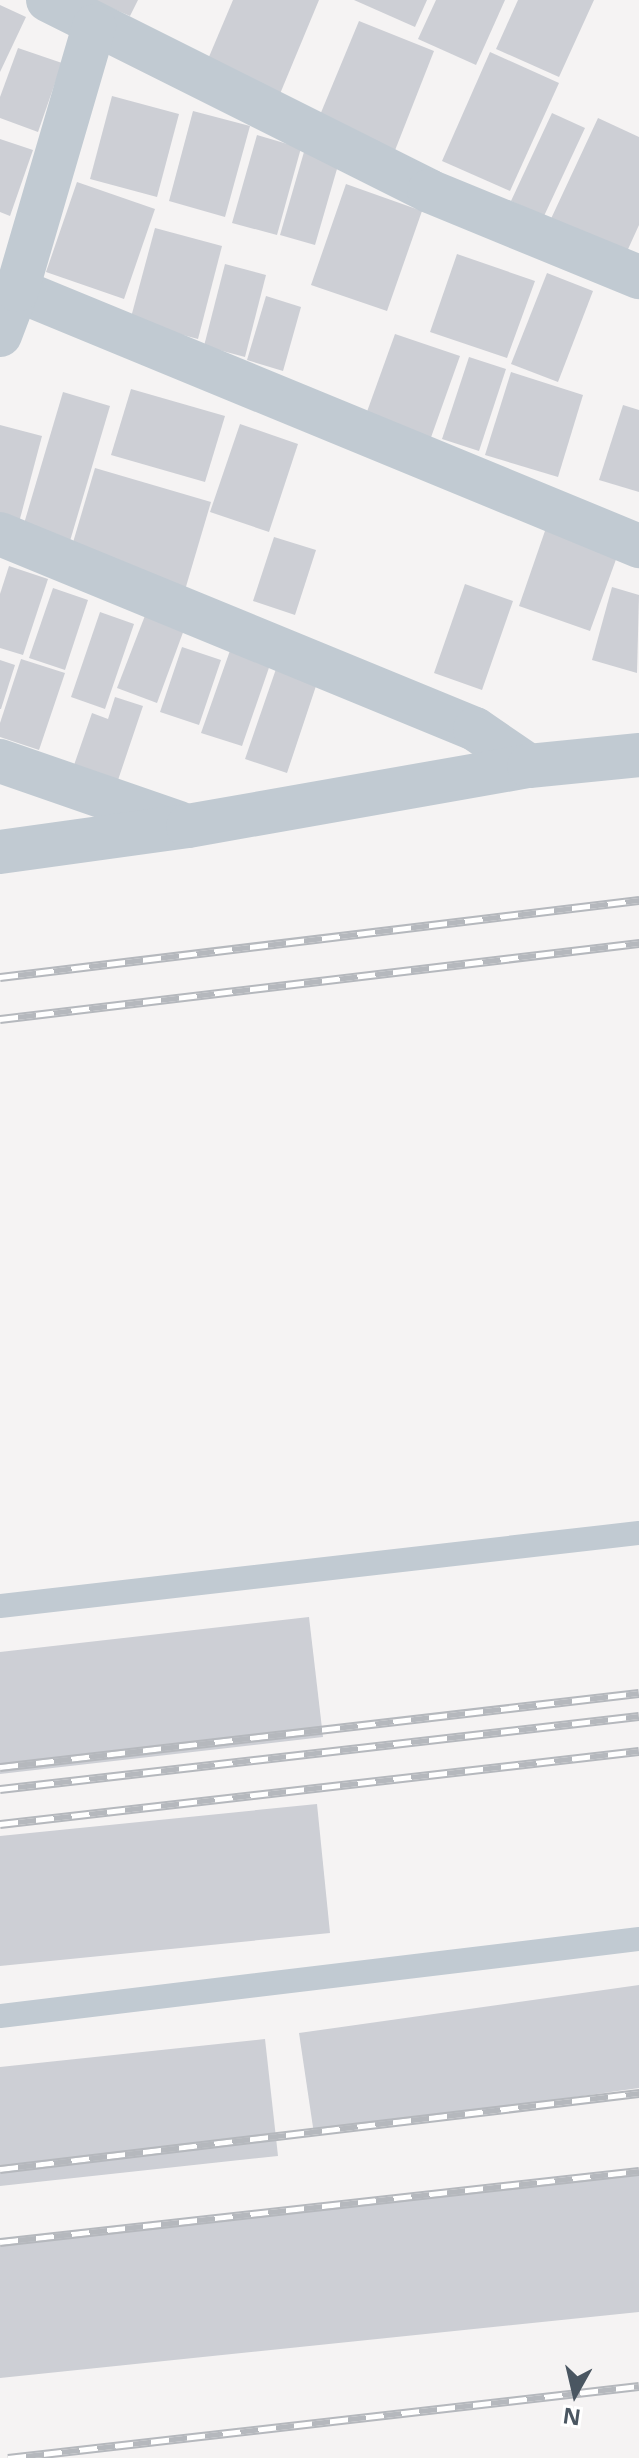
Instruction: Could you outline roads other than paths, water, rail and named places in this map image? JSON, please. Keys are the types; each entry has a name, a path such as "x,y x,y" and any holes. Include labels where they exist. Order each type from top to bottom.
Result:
{"street":[{"path":"48,0 94,26 429,191 639,277"},
{"path":"0,335 15,259 94,26"},
{"path":"15,259 639,546"},
{"path":"0,534 475,729 529,766"},
{"path":"0,852 188,826 529,766 639,755"},
{"path":"0,761 188,826"}],"lane":[{"path":"0,1606 639,1533"},
{"path":"0,2016 639,1939"}],"railway":[{"path":"0,977 639,900"},
{"path":"0,1019 639,943"},
{"path":"0,1767 639,1693"},
{"path":"0,1789 639,1716"},
{"path":"0,1824 639,1751"},
{"path":"0,2169 639,2093"},
{"path":"0,2242 639,2171"},
{"path":"8,2458 639,2386"}]}
